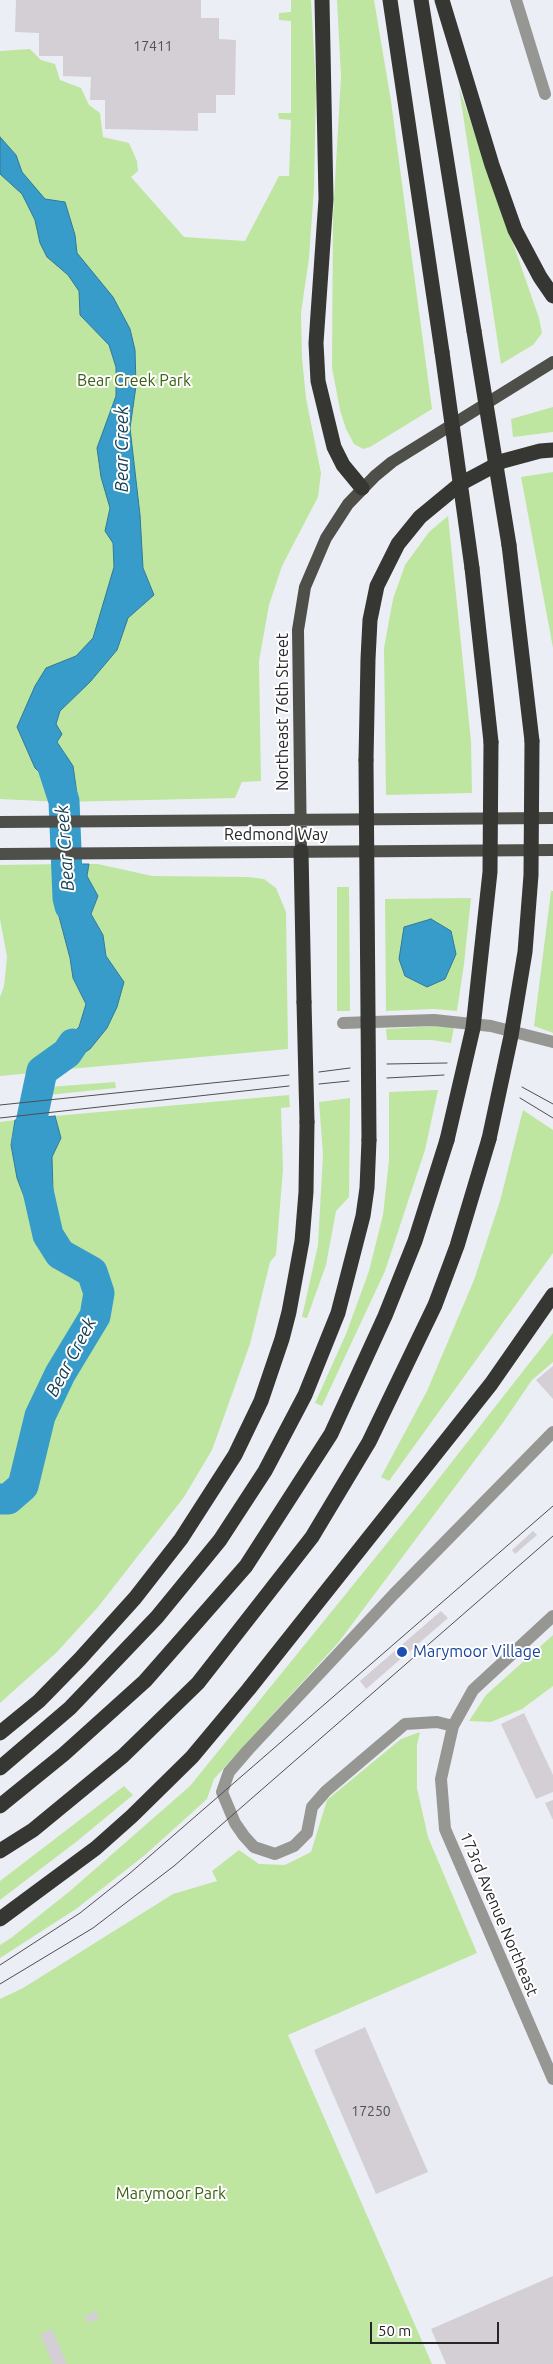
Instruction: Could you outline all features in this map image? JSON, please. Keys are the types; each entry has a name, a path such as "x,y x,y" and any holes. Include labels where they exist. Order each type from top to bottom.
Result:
{"highway":[{"path":"322,0 326,199 316,343 318,380 334,447 342,465 362,488"},
{"path":"0,1806 64,1754 145,1680 246,1566 331,1434 385,1316 415,1241 447,1140 474,1018 490,872 492,742 472,568 390,0"},
{"path":"0,1851 33,1830 123,1756 198,1683 312,1537 369,1442 435,1304 457,1246 489,1139 511,1036 525,952 531,875 532,741 509,545 421,0"},
{"path":"442,0 492,165 515,230 540,277 553,296"},
{"path":"0,1768 70,1708 157,1617 220,1540 265,1471 305,1395 338,1312 363,1216 367,1188 369,1140 366,760 370,620 377,586 398,544 420,517 460,484 503,461 540,451 553,450"},
{"path":"0,1733 39,1701 135,1598 181,1539 235,1455 261,1401 289,1312 302,1240 306,1192 307,1122 301,852"},
{"path":"0,1918 96,1848 145,1804 192,1757 248,1690 490,1384 553,1295"}],"main road":[{"name":"Northeast 76th Street","path":"301,852 297,644 302,602 311,571 326,538 348,504 362,488 408,450 553,362"},
{"name":"Redmond Way","path":"0,822 553,818"},
{"name":"Redmond Way","path":"0,854 553,850"}],"street":[{"path":"516,0 545,94"},
{"path":"344,1023 434,1020 491,1026 553,1042"},
{"path":"453,1726 437,1722 405,1724 326,1791 312,1807 307,1834 294,1846 275,1854 254,1847 244,1836 222,1792 229,1772 248,1750 394,1594 553,1432"},
{"name":"173rd Avenue Northeast","path":"553,1616 474,1690 453,1726 441,1779 445,1829 553,2079"}],"green space":[{"name":"Bear Creek Park","path":"291,0 311,0 316,88 314,188 309,258 301,313 302,358 306,398 321,473 318,497 282,566 269,605 259,661 261,781 242,782 235,798 61,802 0,799 0,51 30,49 41,60 55,64 60,80 81,88 89,105 100,113 103,137 129,143 137,161 138,171 131,177 184,237 245,241 279,176 289,176 291,120 279,119 278,113 291,113 291,21 279,20 279,13 291,12"},
{"path":"337,0 374,0 391,101 432,409 370,447 363,449 354,444 346,429 340,410 332,368 333,217 341,76"},
{"path":"459,88 539,318 542,333 533,345 501,364"},
{"path":"553,407 553,432 513,437 511,419"},
{"path":"553,472 553,648 521,477"},
{"path":"448,516 471,741 472,793 386,795 384,648 393,599 405,565 429,532"},
{"path":"64,864 57,909 70,958 73,978 87,1004 78,1028 31,1073 0,1076 0,997 4,986 7,957 0,919 0,865"},
{"path":"89,864 98,864 152,876 248,877 264,879 276,888 286,912 288,1049 59,1070 70,1062 124,982 106,956 103,935 91,914 98,896 87,876"},
{"path":"337,887 349,887 350,1011 337,1011"},
{"path":"551,891 553,891 553,1033 534,1026"},
{"path":"471,898 457,1011 434,1009 386,1011 385,899"},
{"path":"435,1026 454,1027 451,1043 432,1040 387,1040 386,1029"},
{"path":"115,1082 116,1088 48,1095 49,1087"},
{"path":"438,1090 425,1150 385,1271 322,1406 315,1403 346,1334 369,1271 383,1215 389,1160 389,1092"},
{"path":"289,1095 290,1107 281,1108 283,1169 276,1255 270,1262 250,1344 212,1450 184,1497 98,1607 56,1653 0,1703 0,1122 15,1120 11,1145 17,1178 39,1238 54,1226 52,1157 61,1138 55,1116"},
{"path":"350,1098 349,1197 336,1211 326,1265 307,1318 302,1317 318,1245 323,1154 319,1102"},
{"path":"523,1110 553,1130 553,1253 389,1481 381,1477 427,1391 474,1280 500,1201"},
{"path":"553,1333 553,1362 532,1380 502,1424 338,1643 214,1779 207,1799 145,1855 76,1909 0,1958 0,1945 70,1891 190,1786 418,1505"},
{"path":"553,1635 553,1686 522,1709 491,1722 469,1721 486,1695"},
{"name":"Marymoor Park","path":"420,1732 417,1745 417,1788 428,1837 477,1953 288,2035 432,2364 0,2364 0,1999 23,1988 173,1894 217,1881 212,1871 239,1850 259,1864 285,1865 311,1852 327,1800 401,1739"},
{"path":"124,1786 133,1795 76,1842 0,1900 0,1881"}],"water":[{"path":"0,137 16,155 22,172 45,199 65,202 75,235 77,253 113,297 130,329 135,350 136,386 130,428 140,515 143,568 154,595 128,618 117,650 90,682 60,711 56,724 62,734 57,742 73,766 78,801 61,802 51,783 35,768 17,727 35,686 46,668 76,656 93,638 114,567 113,543 105,531 110,508 101,477 97,448 116,396 116,367 109,345 80,315 79,291 68,275 47,257 40,243 35,220 22,194 0,174"},
{"path":"64,864 89,864 87,876 98,896 91,914 103,935 106,956 124,982 117,1007 107,1028 90,1049 59,1070 31,1073 79,1027 86,1004 73,978 70,958 57,909"},
{"path":"431,919 451,931 456,954 445,979 427,987 405,976 399,959 404,927"},
{"path":"55,1116 61,1138 52,1157 54,1226 40,1238 17,1178 11,1145 15,1120"}],"building":[{"path":"16,0 201,0 201,18 219,18 219,39 236,40 235,95 216,95 216,113 198,113 198,131 105,129 105,100 90,100 91,77 63,76 63,56 39,56 39,33 15,32"},
{"path":"553,1366 553,1399 536,1380"},
{"path":"533,1531 537,1535 515,1554 512,1550"},
{"path":"441,1611 448,1618 366,1689 360,1681"},
{"path":"524,1713 553,1775 553,1792 536,1799 501,1724"},
{"path":"553,1800 553,1820 545,1803"},
{"path":"365,2027 428,2172 376,2194 314,2050"},
{"path":"553,2276 553,2364 446,2364 431,2329"},
{"path":"96,2311 99,2318 88,2323 85,2316"},
{"path":"52,2329 67,2364 53,2364 40,2334"}],"waterway":[{"name":"Bear Creek","path":"51,761 64,801 68,898 70,906"},
{"name":"Bear Creek","path":"0,1499 8,1499 23,1486 40,1416 60,1374 95,1316 99,1293 92,1272 60,1254 48,1235 27,1142 42,1071 67,1053 73,1044"}],"tram line":[{"path":"387,1064 447,1063"},
{"path":"319,1072 350,1068"},
{"path":"0,1105 289,1075"},
{"path":"387,1078 444,1075"},
{"path":"319,1084 349,1081"},
{"path":"0,1118 289,1086"},
{"path":"522,1087 553,1104"},
{"path":"520,1098 553,1118"},
{"path":"0,1965 80,1913 129,1874 553,1506"},
{"path":"0,1984 93,1928 174,1866 553,1536"}],"place":[{"name":"Marymoor Village","path":"402,1652"}]}
